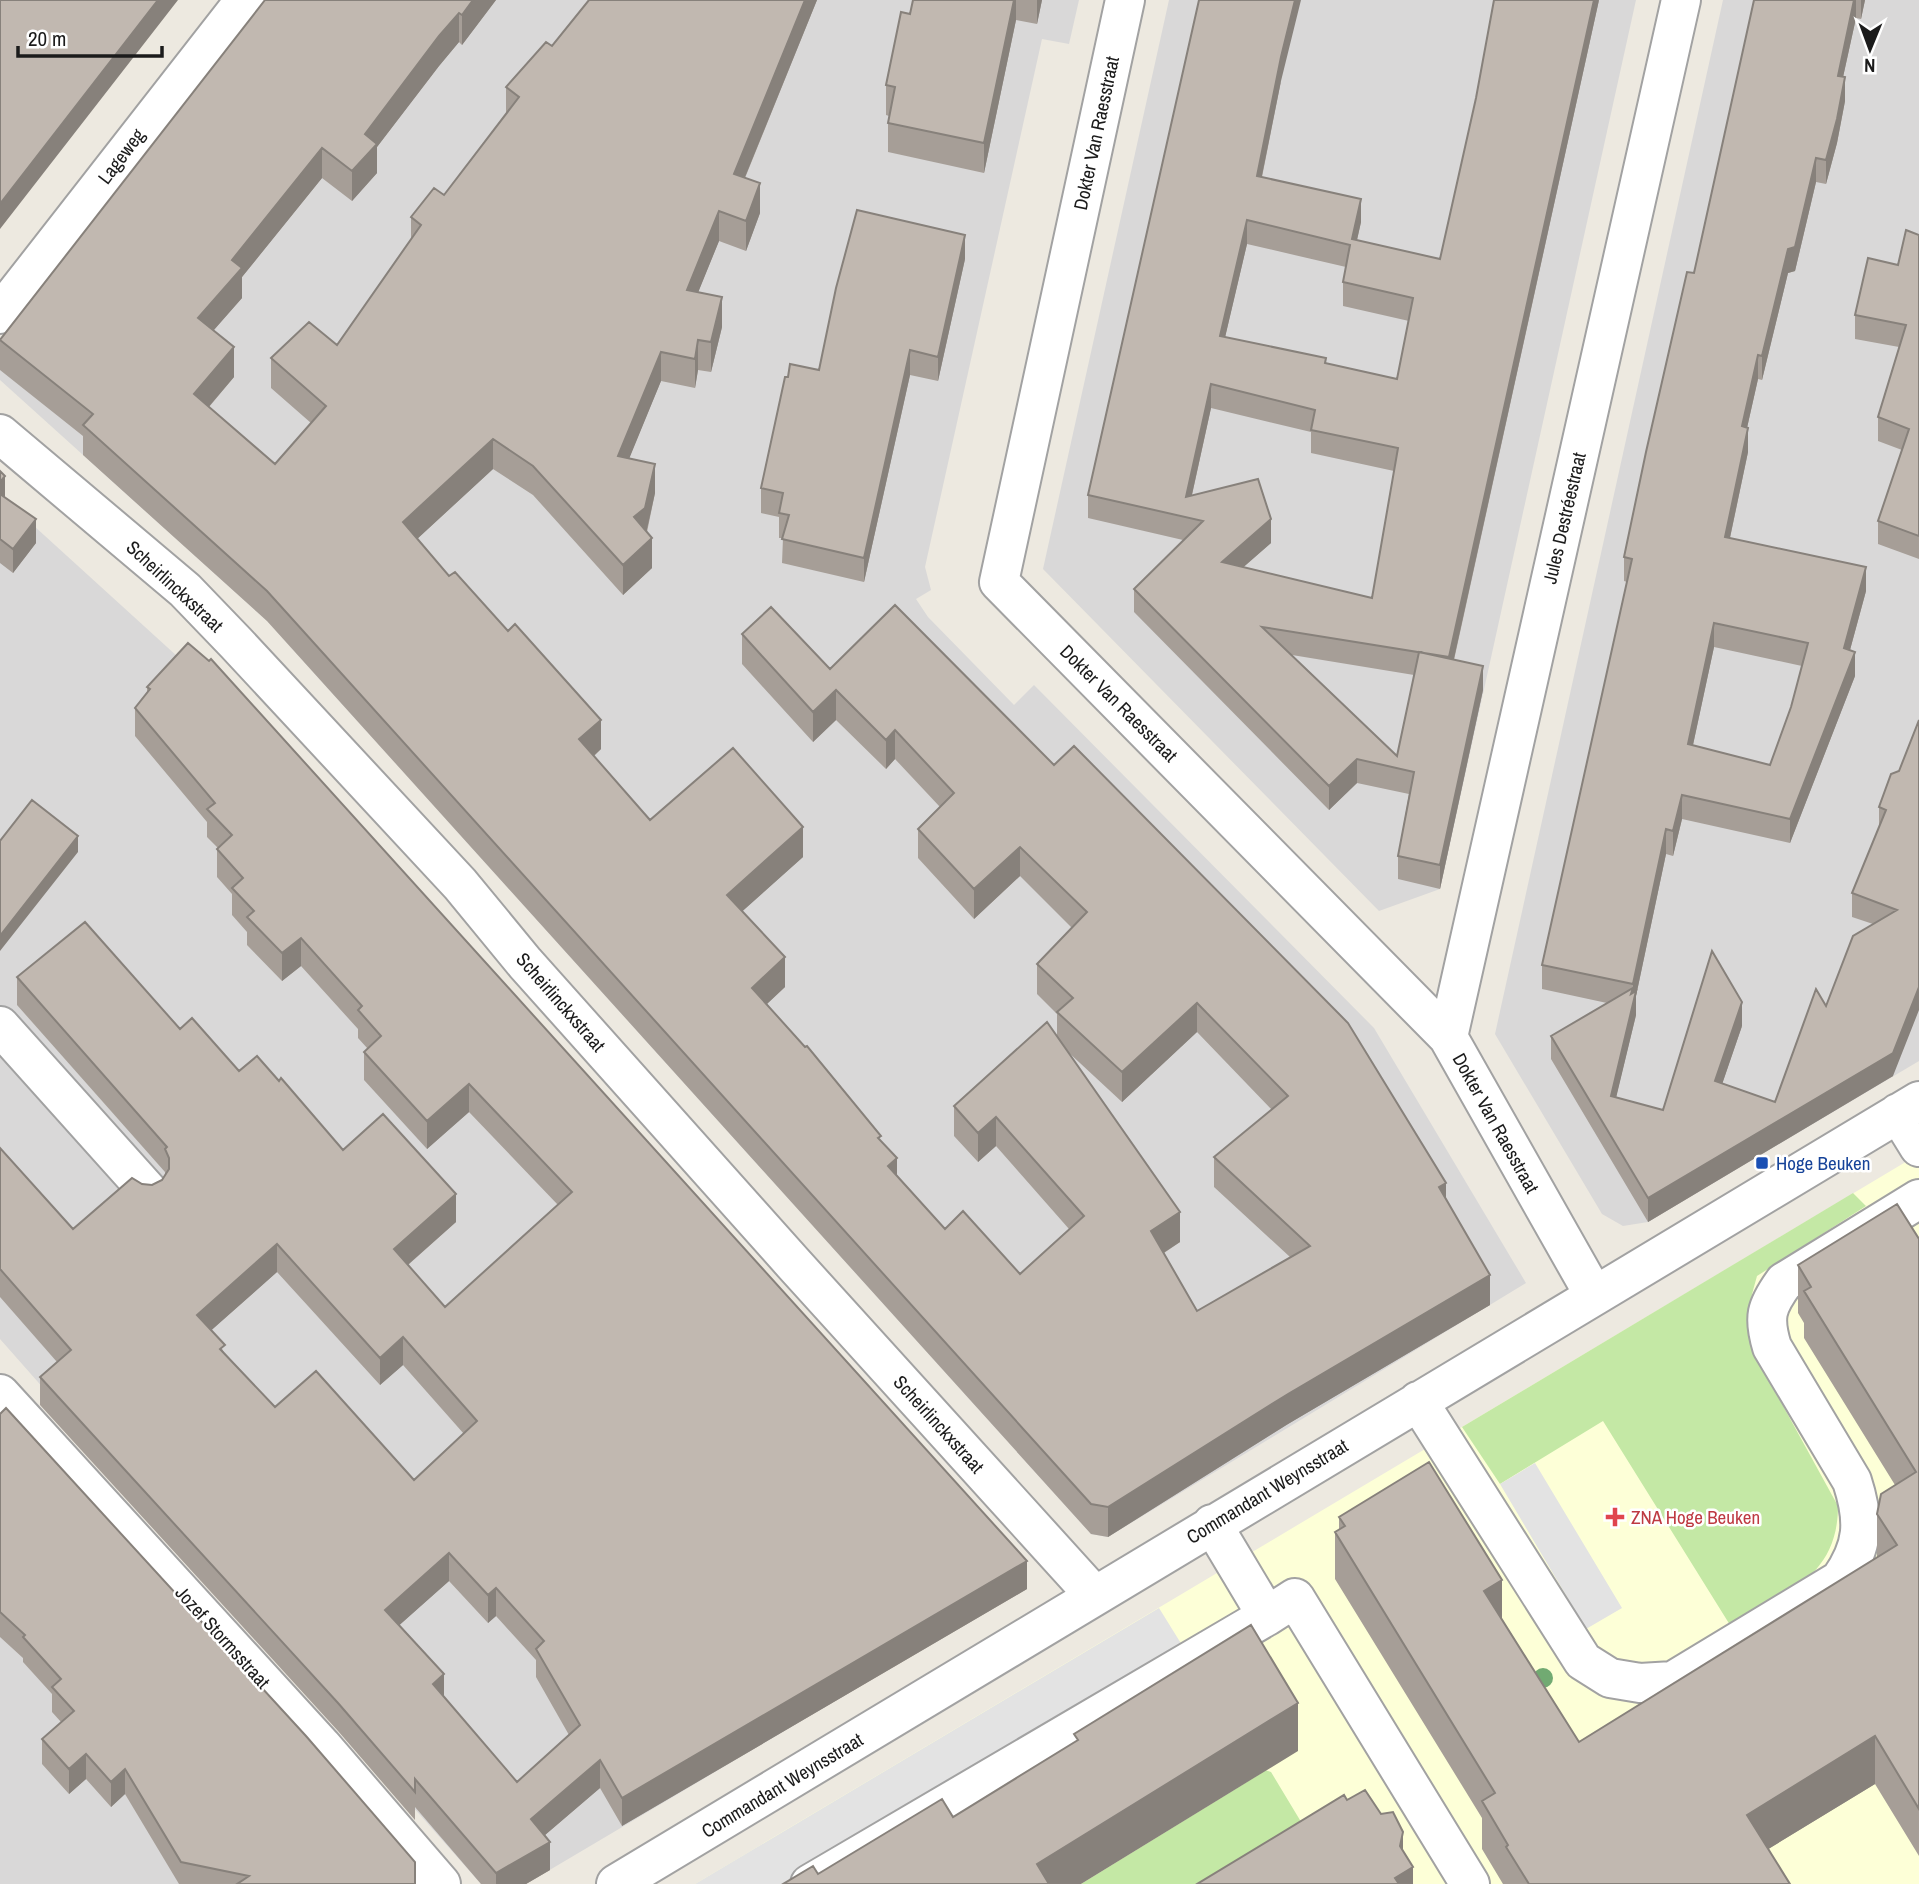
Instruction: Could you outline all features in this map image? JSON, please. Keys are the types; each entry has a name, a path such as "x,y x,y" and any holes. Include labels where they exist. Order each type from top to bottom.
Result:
{"street":[{"name":"Lageweg","path":"0,314 245,0"},
{"name":"Dokter Van Raesstraat","path":"1125,0 999,582 1448,1037 1594,1296"},
{"name":"Jules Destréestraat","path":"1448,1037 1681,0"},
{"name":"Scheirlinckxstraat","path":"0,434 185,590 236,643 460,884 774,1242 1095,1596"},
{"path":"0,1026 148,1191"},
{"name":"Commandant Weynsstraat","path":"616,1884 1908,1107"},
{"path":"1908,1107 1919,1147"},
{"path":"1418,1401 1583,1661 1610,1678 1640,1683 1673,1681 1840,1580 1856,1558 1860,1505 1852,1481 1772,1347 1765,1324 1771,1300 1784,1282 1919,1199"},
{"name":"Jozef Stormsstraat","path":"0,1394 312,1735 442,1884"},
{"path":"1212,1524 1267,1616"},
{"path":"810,1884 1295,1598 1471,1884"}],"shaded area":[{"path":"288,0 1079,0 1069,44 1042,39 925,567 931,590 916,599 928,617 1014,705 1034,685 1374,1028 1526,1283 1108,1537 1091,1534 267,621 0,380 0,369"},
{"path":"1169,0 1636,0 1440,889 1379,911 1043,569"},
{"path":"1723,0 1919,0 1919,1061 1648,1222 1623,1226 1602,1214 1495,1034"},
{"path":"0,495 211,687 308,794 857,1688 526,1884 481,1884 0,1339"},
{"name":"ZNA Hoge Beuken","path":"1919,1154 1919,1884 695,1884 1462,1427"},
{"path":"0,1422 405,1884 0,1884"},
{"path":"1535,1463 1622,1608 1586,1629 1500,1484"},
{"path":"1159,1608 1182,1645 786,1884 695,1884"}],"green space":[{"path":"1853,1193 1866,1206 1757,1276 1748,1314 1754,1353 1838,1506 1836,1531 1829,1551 1804,1581 1730,1625 1603,1421 1500,1484 1462,1427"},
{"path":"1262,1769 1271,1772 1315,1845 1275,1884 1081,1884 1260,1774"}],"building":[{"path":"0,0 158,0 0,204"},
{"path":"265,0 473,0 462,15 459,13 439,36 365,134 377,144 352,171 322,148 232,260 242,268 198,318 234,347 194,394 275,464 326,406 271,358 309,322 337,345 421,225 411,217 434,188 444,195 519,97 506,87 546,42 552,46 589,0 805,0 734,174 760,183 746,221 719,211 687,290 722,297 711,342 698,340 695,359 661,352 618,456 655,464 645,508 634,517 652,538 623,565 533,466 493,439 403,522 449,576 455,572 508,631 515,624 601,720 579,739 650,820 733,748 803,827 727,895 785,957 752,988 805,1047 807,1046 881,1136 878,1138 897,1158 888,1166 945,1229 963,1211 1020,1274 1084,1216 996,1117 978,1133 954,1106 1047,1022 1180,1212 1151,1231 1197,1311 1310,1246 1214,1157 1288,1096 1197,1003 1122,1072 1057,1012 1073,998 1037,964 1087,912 1020,847 974,889 918,829 954,793 895,730 886,740 836,690 813,712 742,634 771,607 830,669 895,605 1054,765 1074,746 1348,1023 1446,1183 1439,1187 1490,1275 1288,1394 1108,1507 1091,1504 267,591 83,425 93,414 0,340"},
{"path":"913,0 1014,0 984,143 888,123 895,87 886,85 901,12 910,14"},
{"path":"1199,0 1295,0 1257,176 1361,199 1352,239 1440,259 1476,98 1494,0 1594,0 1449,657 1422,653 1483,666 1440,865 1398,856 1414,772 1357,759 1329,786 1134,589 1203,521 1088,495","holes":["1247,220 1350,245 1343,282 1413,298 1397,379 1325,363 1326,358 1220,336","1211,384 1315,410 1311,430 1398,448 1372,598 1222,562 1271,519 1258,479 1186,497","1262,627 1419,652 1397,756"]},
{"path":"1754,0 1854,0 1838,76 1845,77 1837,119 1826,160 1816,158 1795,247 1788,249 1762,356 1758,355 1742,426 1748,428 1725,537 1866,567 1844,648 1855,652 1790,819 1682,795 1673,831 1666,829 1633,984 1542,965 1632,559 1624,557 1646,452 1687,272 1694,273","holes":["1714,623 1808,643 1791,707 1770,765 1688,744"]},
{"path":"857,210 965,235 938,357 910,350 864,558 782,539 789,515 779,513 783,493 761,488 790,364 819,370 836,288"},
{"path":"1906,230 1919,235 1919,536 1878,521 1909,429 1878,417 1906,325 1855,315 1868,258 1898,265"},
{"path":"0,494 36,519 13,549 0,539"},
{"path":"188,643 209,661 211,659 1027,1561 622,1798 600,1760 531,1819 550,1842 496,1873 415,1779 415,1792 338,1703 40,1377 71,1350 0,1269 0,1148 73,1229 132,1178 142,1184 152,1185 162,1180 169,1169 169,1158 165,1149 167,1147 17,977 85,922 180,1029 192,1018 239,1071 257,1056 279,1081 281,1078 343,1150 383,1114 456,1194 394,1249 445,1307 572,1192 469,1084 427,1121 364,1052 381,1036 358,1010 362,1006 301,938 282,953 247,917 254,911 232,888 243,878 217,849 232,835 207,809 215,803 135,708 150,689 147,687","holes":["277,1244 380,1358 403,1337 477,1421 414,1480 316,1371 275,1407 220,1349 225,1345 197,1315","449,1553 488,1595 496,1588 544,1641 536,1649 580,1725 517,1782 433,1684 444,1674 385,1610"]},
{"path":"1919,720 1919,987 1893,1053 1648,1198 1551,1036 1633,988 1631,994 1636,991 1611,1096 1663,1110 1712,951 1742,1002 1715,1081 1775,1102 1816,989 1826,1006 1853,936 1897,910 1852,893 1886,810 1879,807 1891,774 1899,771"},
{"path":"32,800 78,836 0,936 0,841"},
{"path":"1897,1204 1919,1239 1919,1809 1875,1736 1747,1815 1790,1884 1529,1884 1482,1801 1495,1793 1335,1532 1345,1526 1339,1517 1429,1462 1502,1580 1484,1591 1579,1742 1897,1545 1877,1514 1881,1494 1916,1472 1804,1291 1811,1287 1798,1265"},
{"path":"6,1408 306,1736 415,1862 415,1884 237,1884 249,1876 181,1862 125,1769 111,1782 86,1754 69,1769 42,1739 74,1711 52,1687 61,1679 23,1637 25,1635 0,1612 0,1414"},
{"path":"1251,1625 1298,1703 1037,1864 1049,1884 783,1884 813,1866 818,1874 942,1799 953,1817 1078,1740 1074,1734"},
{"path":"1365,1790 1381,1814 1393,1812 1403,1832 1400,1846 1413,1867 1395,1878 1399,1884 1197,1884 1344,1795 1347,1800"}],"place":[{"name":"Hoge Beuken","path":"1762,1163"},
{"name":"ZNA Hoge Beuken","path":"1615,1517"}]}
